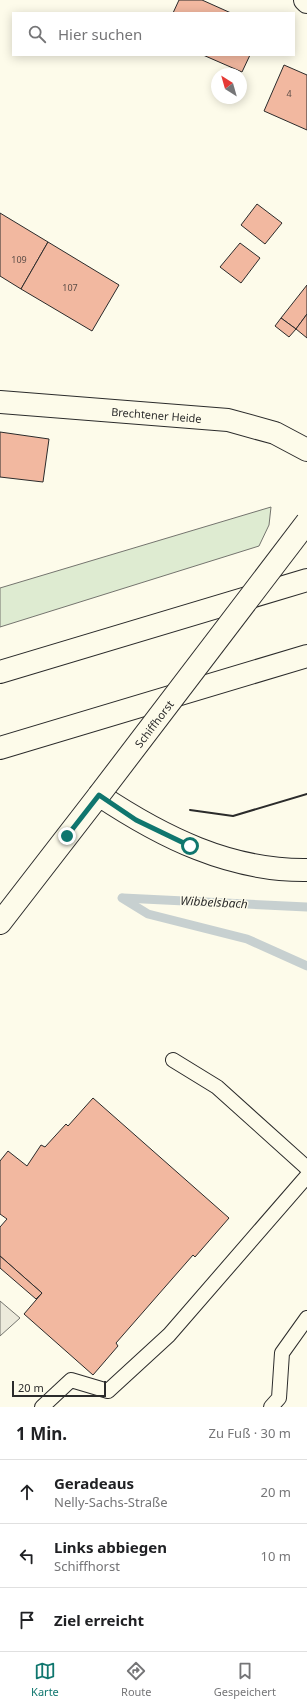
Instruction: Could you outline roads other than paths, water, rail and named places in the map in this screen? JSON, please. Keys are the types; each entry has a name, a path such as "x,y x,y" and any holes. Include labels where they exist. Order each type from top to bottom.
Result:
{"main road":[{"name":"Brechtener Heide","path":"0,402 228,420 275,433 307,450"},
{"name":"Schiffhorst","path":"0,923 307,522"},
{"path":"0,672 307,580"},
{"path":"0,748 307,656"},
{"path":"99,795 136,820 190,846 246,865 287,871 307,870"}],"lane":[{"path":"174,1060 217,1087 307,1168"},
{"path":"42,1407 71,1380 108,1391 169,1335 307,1176"},
{"path":"271,1407 279,1398 282,1353 307,1318"}],"waterway":[{"path":"122,898 148,914 247,939 307,966"},
{"name":"Wibbelsbach","path":"123,898 307,907"}]}
